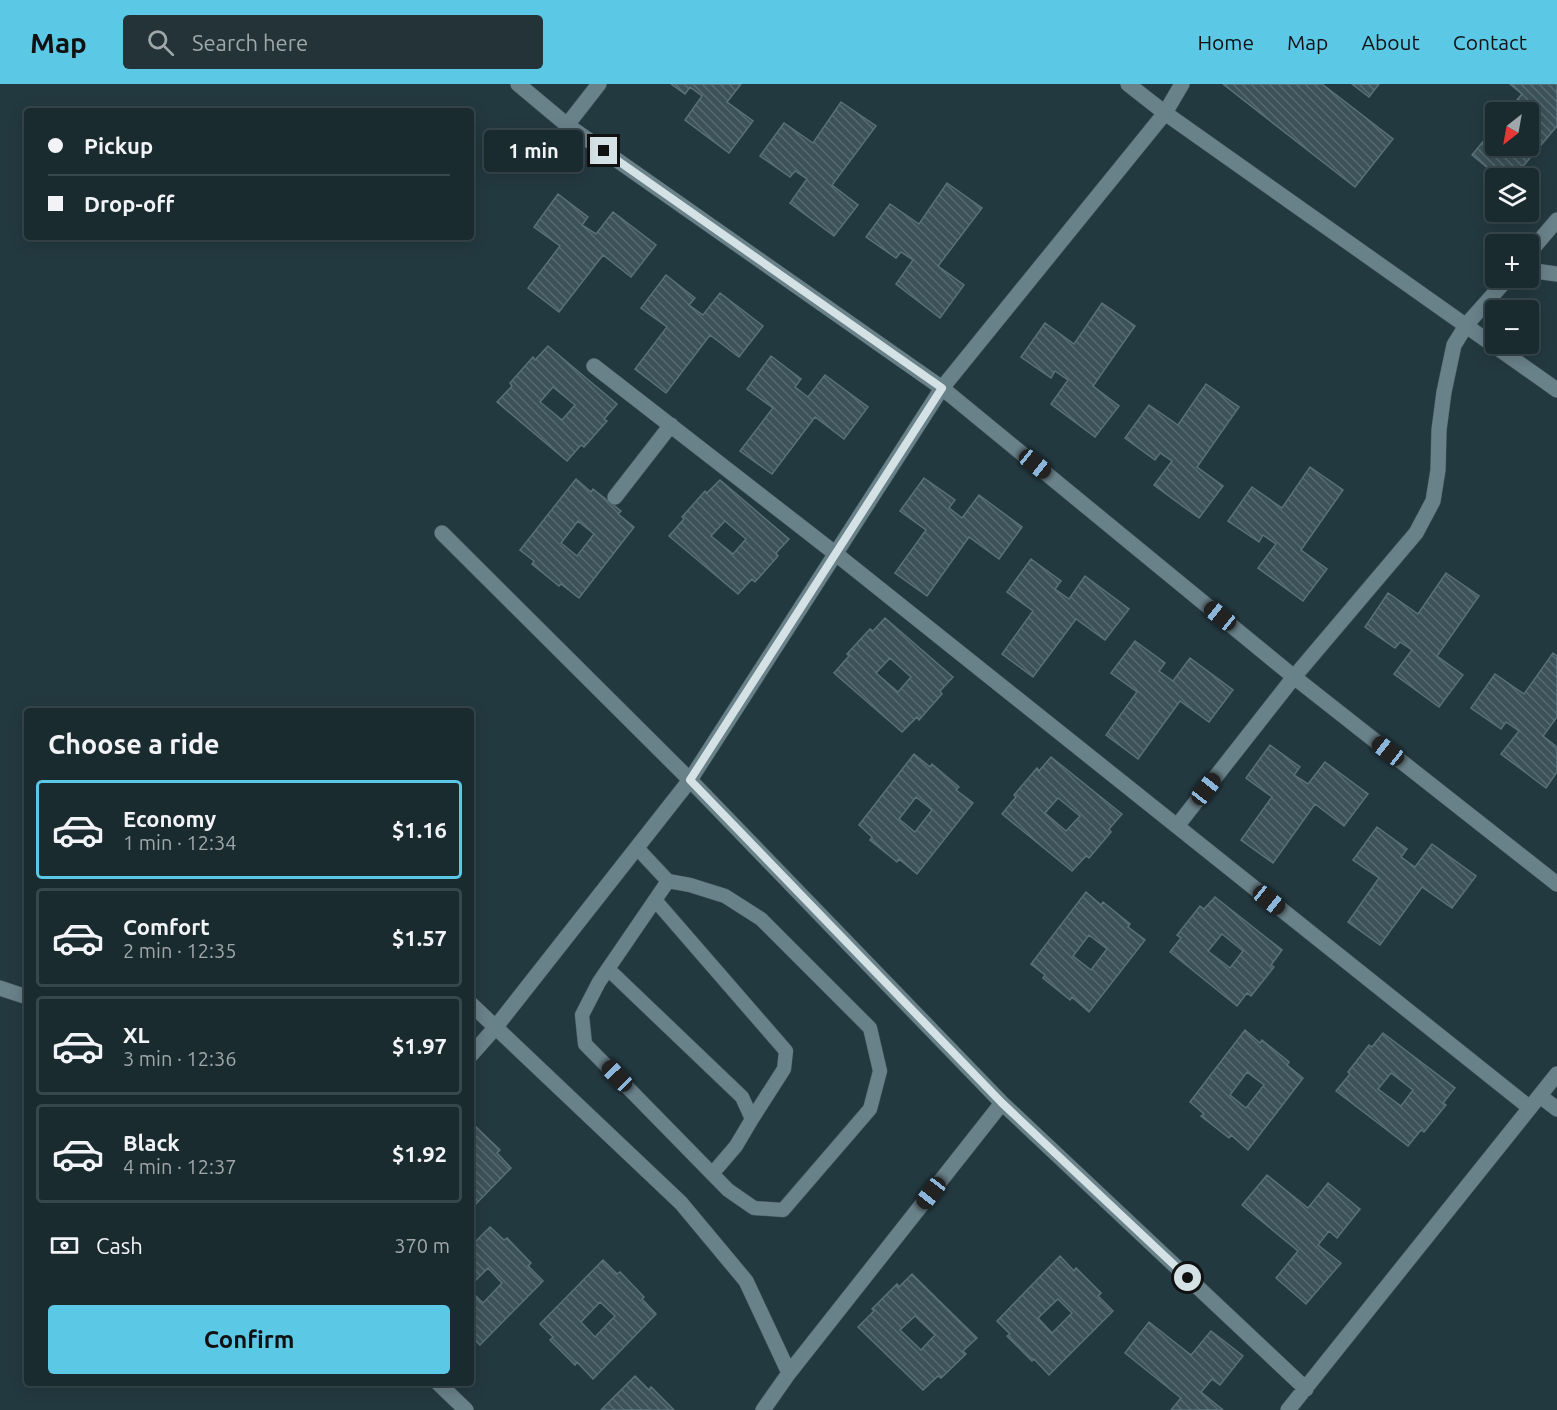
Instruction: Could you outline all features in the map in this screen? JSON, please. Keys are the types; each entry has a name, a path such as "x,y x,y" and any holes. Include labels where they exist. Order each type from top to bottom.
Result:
{"street":[{"path":"518,84 567,125 942,388 1294,677 1557,884"},
{"path":"567,125 599,84"},
{"path":"1128,84 1557,390"},
{"path":"474,1052 690,780 942,388 1166,113 1182,84"},
{"path":"1539,241 1557,220"},
{"path":"1539,272 1557,274"},
{"path":"1176,826 1294,677 1416,533 1433,501 1438,470 1439,430 1444,392 1454,345 1467,324 1499,288"},
{"path":"594,366 836,554 1530,1108"},
{"path":"615,497 671,425"},
{"path":"442,533 690,780 1002,1103 1306,1389"},
{"path":"0,988 24,996"},
{"path":"474,1007 681,1203 746,1281 789,1373"},
{"path":"1288,1410 1557,1074"},
{"path":"1540,1096 1557,1109"},
{"path":"763,1410 789,1373 1002,1103"},
{"path":"441,1386 466,1410"}],"lane":[{"path":"637,848 668,881 725,896 761,919 870,1028 880,1071 870,1109 783,1210 754,1208 728,1190 585,1044 582,1015 608,969 668,881"},
{"path":"655,900 786,1051 784,1069 736,1146 712,1174"},
{"path":"608,969 742,1097 753,1119"}],"building":[{"path":"671,84 741,84 727,102 753,121 729,153 685,120 702,96 690,87 685,94"},
{"path":"1223,84 1322,84 1393,139 1355,187"},
{"path":"1352,84 1379,84 1369,97"},
{"path":"1510,84 1557,84 1557,126 1539,147 1539,102 1515,102 1522,94"},
{"path":"841,102 876,126 832,185 858,205 834,236 790,203 807,179 795,171 790,177 760,156 784,123 813,143"},
{"path":"1485,139 1485,156 1532,156 1521,168 1488,168 1472,155"},
{"path":"947,183 982,208 938,266 964,285 940,318 896,284 913,260 901,252 896,258 866,237 890,204 919,224"},
{"path":"558,194 588,217 582,225 596,234 613,212 656,245 631,277 603,255 559,312 528,288 560,246 534,227"},
{"path":"666,275 695,298 689,305 703,315 720,293 763,326 739,357 710,335 666,393 635,369 667,327 641,308"},
{"path":"1102,303 1135,326 1093,386 1119,406 1095,437 1051,404 1068,380 1055,371 1051,378 1021,357 1045,323 1074,344"},
{"path":"548,346 617,404 604,419 607,421 584,447 581,445 567,461 497,402 533,357 535,360","holes":["553,387 575,405 562,420 540,402"]},
{"path":"771,356 801,379 795,387 808,397 825,375 868,407 844,439 815,417 772,474 740,451 773,408 747,389"},
{"path":"1206,384 1239,407 1197,467 1223,486 1199,518 1154,485 1172,461 1160,453 1155,460 1125,438 1149,405 1178,425"},
{"path":"1310,467 1343,490 1301,550 1327,569 1303,601 1258,568 1276,544 1263,535 1259,542 1228,521 1252,487 1282,508"},
{"path":"924,478 955,500 949,508 962,518 979,495 1022,527 999,559 969,537 927,596 895,573 926,530 900,511"},
{"path":"576,479 591,492 593,489 621,511 618,514 634,527 579,598 561,584 559,586 532,564 534,561 520,550","holes":["578,521 594,534 577,556 561,543"]},
{"path":"720,480 789,539 776,553 778,556 755,582 752,579 738,594 669,536 684,519 682,517 705,491 707,493","holes":["725,521 746,539 733,554 711,536"]},
{"path":"1031,559 1061,581 1055,589 1069,599 1085,576 1129,609 1105,640 1076,619 1033,677 1002,654 1033,611 1007,592"},
{"path":"1446,573 1479,596 1437,656 1463,675 1439,707 1394,674 1412,650 1400,642 1395,648 1365,627 1388,593 1418,614"},
{"path":"885,618 953,677 940,691 942,694 919,720 917,717 902,732 834,673 849,656 847,654 870,629 873,631","holes":["890,658 911,677 898,692 876,673"]},
{"path":"1135,641 1165,663 1159,671 1173,681 1190,658 1233,690 1209,722 1180,701 1138,759 1106,735 1137,692 1111,673"},
{"path":"1553,653 1557,656 1557,717 1543,736 1557,747 1557,772 1546,788 1501,754 1519,731 1506,722 1501,729 1471,708 1495,674 1524,694"},
{"path":"1270,745 1300,767 1294,775 1308,784 1325,762 1368,794 1344,826 1315,804 1273,863 1241,840 1272,797 1246,778"},
{"path":"914,754 930,767 932,764 959,787 956,790 973,803 917,874 899,859 897,862 870,840 872,837 859,825","holes":["916,797 932,810 915,832 899,819"]},
{"path":"1051,757 1122,814 1109,829 1111,832 1089,858 1086,856 1072,871 1002,814 1016,797 1014,795 1037,768 1039,771","holes":["1058,798 1080,816 1066,831 1045,813"]},
{"path":"1377,827 1407,849 1401,857 1415,867 1432,844 1476,876 1452,908 1422,887 1380,945 1348,922 1379,878 1353,860"},
{"path":"1086,892 1101,905 1103,902 1130,924 1128,927 1145,940 1089,1012 1072,997 1070,1000 1043,978 1045,975 1031,964","holes":["1089,935 1107,949 1091,970 1073,956"]},
{"path":"1215,897 1282,950 1271,965 1274,967 1251,996 1247,993 1237,1006 1170,952 1181,938 1177,935 1200,906 1204,909","holes":["1222,934 1243,951 1230,968 1208,951"]},
{"path":"1245,1030 1260,1043 1262,1040 1289,1062 1287,1065 1303,1078 1248,1150 1231,1135 1229,1138 1201,1116 1204,1114 1190,1102","holes":["1247,1072 1264,1085 1246,1108 1230,1095"]},
{"path":"1383,1033 1455,1088 1443,1103 1446,1105 1424,1132 1421,1130 1408,1146 1336,1091 1369,1045 1372,1047","holes":["1391,1073 1413,1090 1401,1106 1378,1089"]},
{"path":"475,1126 500,1150 497,1153 511,1168 474,1206"},
{"path":"1267,1175 1308,1208 1328,1183 1360,1209 1337,1238 1329,1231 1318,1245 1341,1263 1306,1304 1276,1278 1298,1251 1242,1205"},
{"path":"490,1227 504,1240 507,1238 531,1263 528,1266 543,1281 480,1345 474,1339 474,1294 483,1303 502,1283 488,1268 474,1282 474,1243"},
{"path":"1060,1256 1074,1271 1076,1268 1101,1293 1098,1296 1113,1311 1049,1375 1007,1336 1010,1334 997,1321","holes":["1058,1299 1072,1313 1052,1333 1038,1318"]},
{"path":"603,1260 617,1274 620,1272 644,1297 642,1299 656,1314 593,1379 577,1362 575,1365 550,1340 553,1337 540,1324","holes":["600,1302 615,1316 595,1337 581,1322"]},
{"path":"912,1274 977,1338 963,1351 966,1354 941,1378 938,1376 923,1390 858,1327 897,1284 899,1287","holes":["915,1316 935,1335 921,1350 900,1330"]},
{"path":"1149,1322 1191,1355 1211,1331 1243,1356 1220,1385 1212,1379 1201,1392 1223,1410 1171,1410 1181,1398 1125,1353"},
{"path":"635,1376 649,1390 651,1387 674,1410 601,1410"}],"route":[{"path":"604,151 942,388 690,780 1002,1103 1188,1278"}]}
